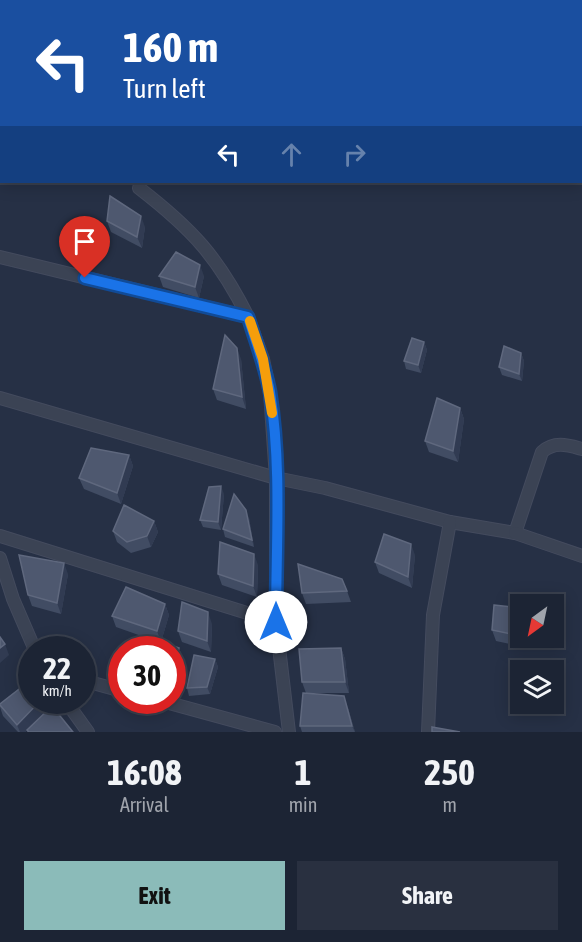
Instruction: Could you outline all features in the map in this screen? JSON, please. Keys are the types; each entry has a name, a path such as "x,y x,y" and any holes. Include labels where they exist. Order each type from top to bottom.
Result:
{"street":[{"path":"139,188 181,220 210,252 230,282 248,317 263,359 270,393 276,478 276,622 289,732"},
{"path":"0,257 248,317"},
{"path":"0,398 276,478 325,488 450,522 515,533 582,556"},
{"path":"515,533 542,452 548,447 563,444 582,449"},
{"path":"428,732 433,615 450,522"},
{"path":"0,536 276,622"},
{"path":"0,558 29,636"},
{"path":"186,707 275,732"},
{"path":"75,714 88,732"}],"building":[{"path":"110,196 141,216 137,237 107,221"},
{"path":"176,252 200,265 195,287 159,276"},
{"path":"225,335 237,348 242,397 213,389"},
{"path":"412,338 424,342 418,365 404,361"},
{"path":"504,346 521,353 519,374 499,367"},
{"path":"437,398 460,408 453,451 425,441"},
{"path":"91,448 129,455 117,493 79,478"},
{"path":"221,486 218,522 200,520 209,487"},
{"path":"234,494 246,510 252,540 223,529"},
{"path":"124,505 154,521 147,536 127,542 113,531"},
{"path":"384,534 411,544 408,577 375,562"},
{"path":"220,542 254,554 253,586 218,574"},
{"path":"19,555 64,563 57,603 28,595"},
{"path":"298,564 342,579 347,591 302,593"},
{"path":"126,587 165,604 157,631 112,616"},
{"path":"182,602 208,612 207,641 178,631"},
{"path":"494,605 510,607 510,634 492,630"},
{"path":"0,637 5,644 0,648"},
{"path":"341,648 345,682 302,682 299,649"},
{"path":"194,655 215,659 207,687 187,688"},
{"path":"18,690 18,714 28,714 17,725 0,704"},
{"path":"303,693 344,696 352,726 300,726"},
{"path":"44,714 58,714 73,732 29,732 27,730"},
{"path":"432,727 460,732 432,732"}],"slow traffic":[{"path":"250,321 263,359 272,413"}],"route":[{"path":"85,278 248,317 263,359 270,393 276,478 276,622"}]}
